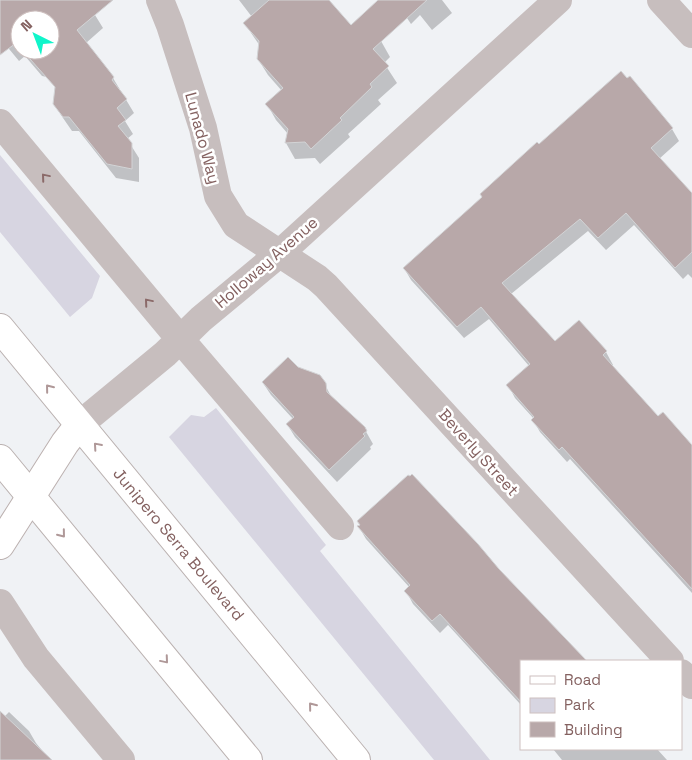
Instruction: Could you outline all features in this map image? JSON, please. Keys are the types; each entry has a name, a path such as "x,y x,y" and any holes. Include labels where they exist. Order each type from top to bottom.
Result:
{"main road":[{"name":"Junipero Serra Boulevard","path":"0,328 356,760"},
{"name":"Holloway Avenue","path":"0,545 65,443 80,425"},
{"path":"0,459 248,760"}],"street":[{"name":"Lunado Way","path":"160,0 170,25 203,128 218,196 236,225 279,254"},
{"name":"Holloway Avenue","path":"80,425 166,354 201,319 279,254 558,0"},
{"path":"661,0 692,34"},
{"path":"0,123 180,339 340,526"},
{"name":"Beverly Street","path":"279,254 317,278 326,286 669,660"},
{"path":"0,603 36,658 120,760"},
{"path":"682,674 692,685"}],"green space":[{"path":"0,155 100,276 92,298 70,317 0,232"},
{"path":"216,408 326,545 320,551 490,760 434,760 169,437 191,415 204,417"}],"building":[{"path":"0,0 113,0 77,30 114,77 112,80 127,99 117,108 126,120 118,126 132,143 132,169 107,164 69,117 63,117 53,104 55,87 31,60 60,60 60,10 10,10 10,48 0,55"},
{"path":"269,0 329,0 351,25 378,0 427,0 373,49 389,66 370,84 372,87 340,118 342,120 311,149 305,142 285,143 288,129 265,104 283,88 257,59 259,41 243,23"},
{"path":"621,71 627,78 630,76 673,128 651,148 692,193 692,252 675,268 626,213 598,238 580,219 502,283 555,341 579,320 607,351 603,355 658,416 663,412 692,445 692,589 562,447 559,450 531,420 534,417 506,385 530,364 481,307 457,327 403,268 482,197 480,194 537,142 539,144"},
{"path":"288,357 298,367 320,375 326,383 327,392 367,431 363,434 365,436 329,470 286,424 294,417 262,382"},
{"path":"412,474 586,660 520,660 520,701 440,614 432,621 404,591 410,585 357,526 360,525 357,521 408,475"},
{"path":"0,711 52,760 0,760"}]}
